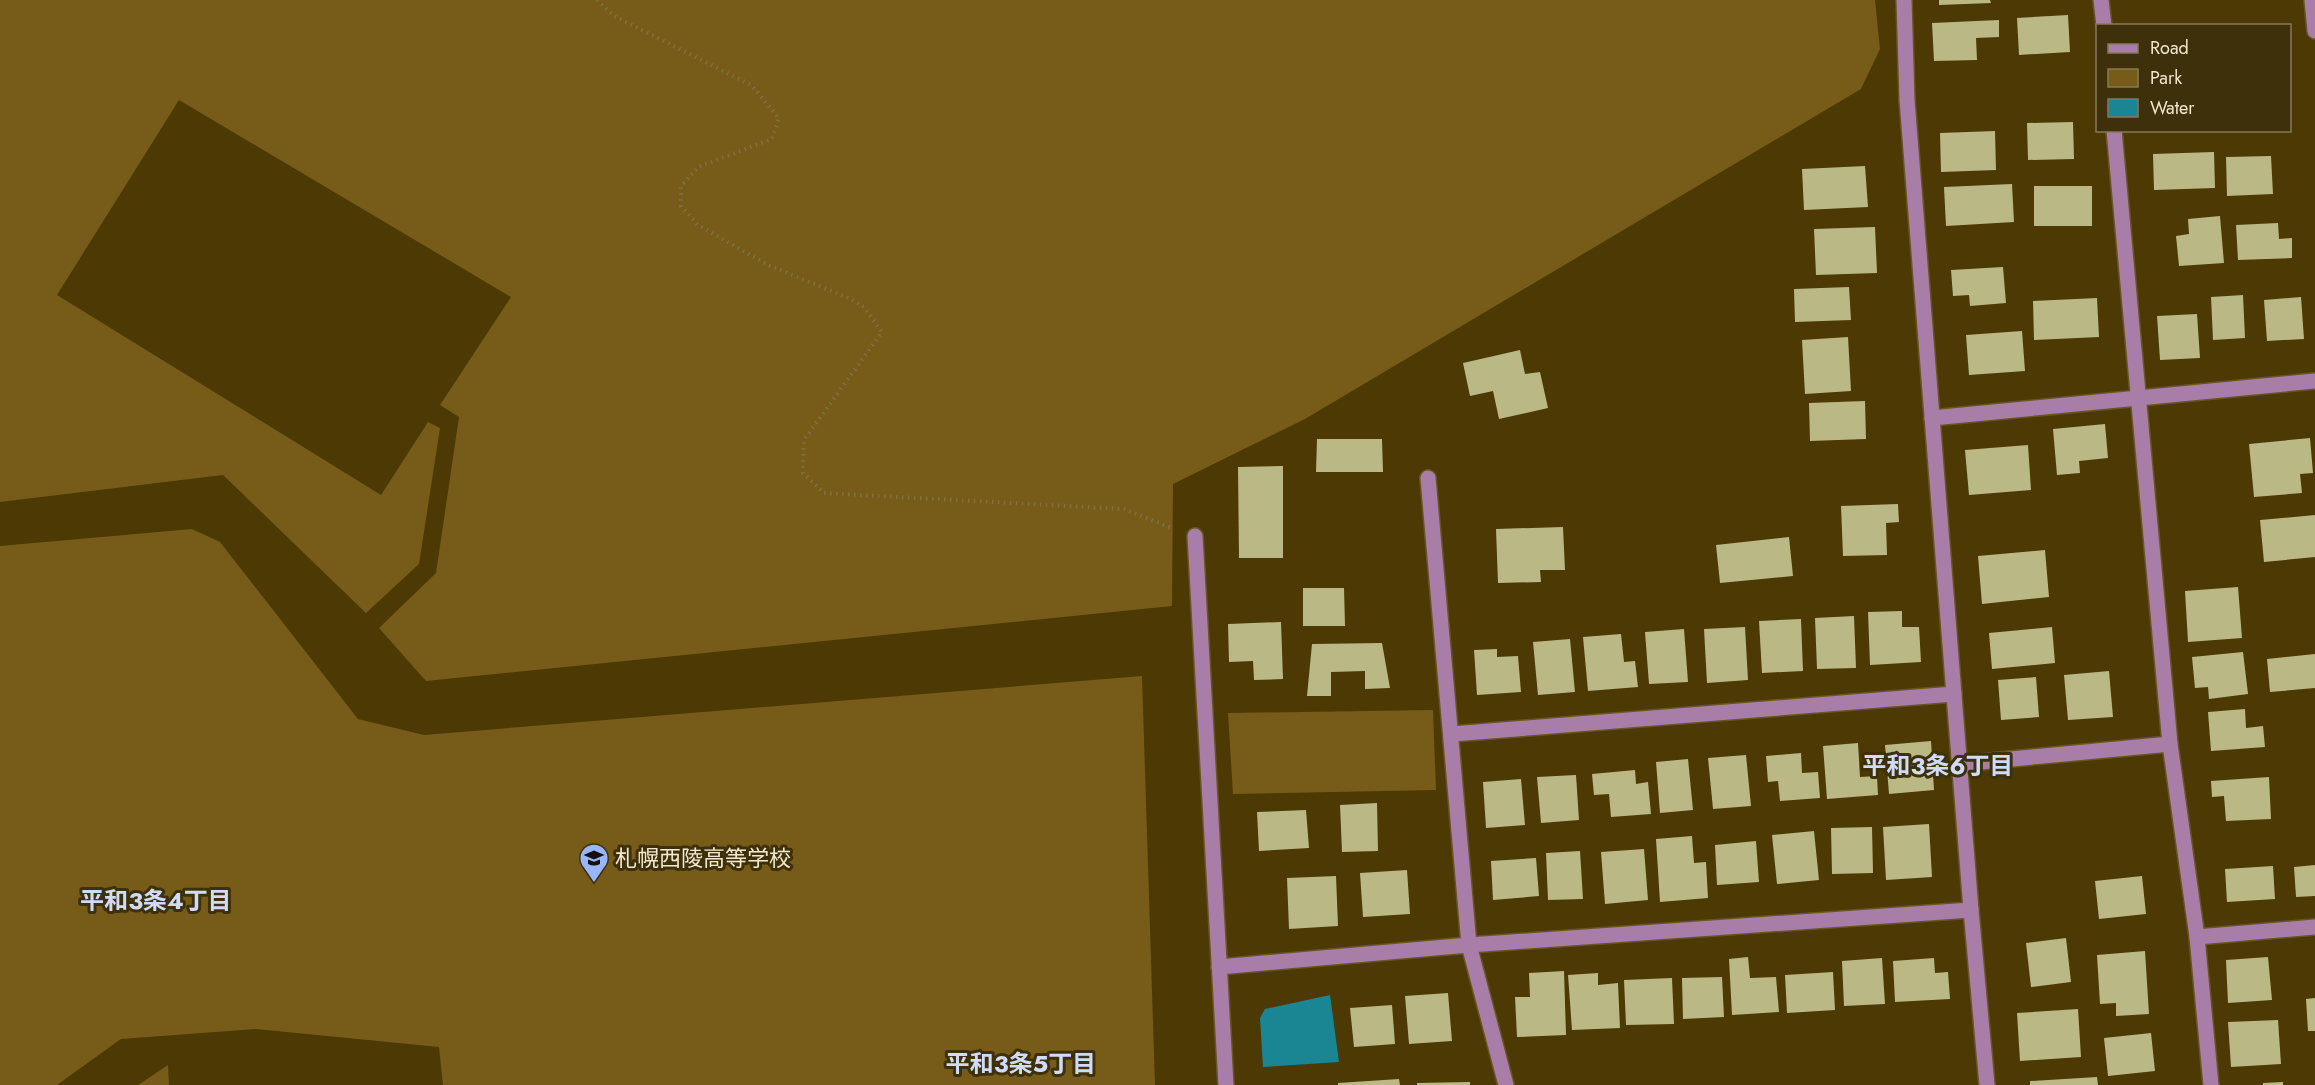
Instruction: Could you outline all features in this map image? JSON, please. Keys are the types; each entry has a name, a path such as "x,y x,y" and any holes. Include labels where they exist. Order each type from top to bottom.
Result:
{"street":[{"path":"1904,0 1907,100 1959,764 1987,1085"},
{"path":"2101,0 2104,24"},
{"path":"2312,0 2315,31"},
{"path":"2114,132 2170,744 2197,937 2211,1085"},
{"path":"1932,418 2315,381"},
{"path":"1428,478 1469,945 1506,1085"},
{"path":"1195,536 1226,1085"},
{"path":"1452,734 1954,694"},
{"path":"1959,764 2170,744"},
{"path":"1220,967 1469,945 1971,910"},
{"path":"2197,937 2315,927"}],"path":[{"path":"597,0 614,15 751,85 779,118 772,139 698,167 681,186 681,207 698,225 768,265 851,299 864,307 882,332 804,440 803,473 824,493 1124,509 1195,536"}],"green space":[{"path":"0,0 1875,0 1880,49 1861,89 1305,419 1173,484 1172,606 426,681 379,628 436,573 459,417 440,405 511,297 179,100 57,295 381,495 428,422 440,428 419,564 366,613 223,475 0,502"},
{"name":"札幌西陵高等学校","path":"192,529 220,542 358,719 424,735 1142,676 1155,1085 443,1085 439,1047 256,1029 121,1039 57,1085 0,1085 0,546"},
{"path":"1433,710 1436,790 1233,794 1228,713"},
{"path":"168,1065 169,1085 138,1085"}],"water":[{"path":"1330,995 1339,1062 1263,1067 1260,1018 1265,1009"}],"building":[{"path":"1939,0 1990,0 1991,3 1939,5"},
{"path":"2068,15 2070,52 2019,55 2017,18"},
{"path":"1999,20 1999,37 1976,38 1977,60 1934,61 1932,23"},
{"path":"2073,122 2074,159 2028,160 2027,123"},
{"path":"1995,131 1996,170 1941,172 1940,133"},
{"path":"2214,152 2215,188 2154,190 2153,154"},
{"path":"2271,156 2273,194 2227,196 2226,157"},
{"path":"1865,166 1868,207 1804,210 1802,169"},
{"path":"2012,184 2014,222 1946,226 1944,187"},
{"path":"2034,186 2092,186 2092,226 2034,226"},
{"path":"2220,216 2224,263 2179,266 2176,236 2189,234 2188,219"},
{"path":"2278,223 2279,239 2292,238 2292,258 2238,260 2236,225"},
{"path":"1875,227 1877,273 1816,275 1814,229"},
{"path":"2003,267 2006,303 1970,306 1969,295 1953,296 1951,270"},
{"path":"1849,287 1851,320 1795,322 1794,289"},
{"path":"2243,295 2245,338 2213,340 2211,297"},
{"path":"2301,297 2304,339 2267,341 2264,300"},
{"path":"2097,298 2099,337 2034,340 2033,301"},
{"path":"2197,314 2200,358 2160,360 2157,316"},
{"path":"2022,331 2025,371 1969,375 1966,335"},
{"path":"1848,337 1851,391 1805,394 1802,340"},
{"path":"1520,350 1525,374 1540,372 1548,408 1499,419 1493,391 1470,396 1463,363"},
{"path":"1865,401 1866,439 1810,441 1809,403"},
{"path":"2105,424 2108,458 2079,461 2080,473 2057,475 2053,429"},
{"path":"2310,438 2313,473 2300,474 2302,493 2254,497 2249,444"},
{"path":"1317,439 1382,439 1383,472 1316,472"},
{"path":"2028,445 2031,490 1969,495 1965,450"},
{"path":"1283,466 1283,558 1239,558 1238,467"},
{"path":"1898,504 1899,522 1886,523 1887,555 1843,556 1841,506"},
{"path":"2315,515 2315,557 2264,562 2260,520"},
{"path":"1563,527 1565,570 1540,570 1541,582 1498,583 1496,529"},
{"path":"1789,537 1793,576 1720,583 1716,545"},
{"path":"2045,550 2049,597 1982,604 1978,556"},
{"path":"2238,587 2242,638 2188,642 2185,591"},
{"path":"1303,588 1344,588 1345,626 1303,626"},
{"path":"1902,611 1902,627 1919,627 1921,662 1870,665 1868,612"},
{"path":"1854,616 1856,668 1817,669 1815,618"},
{"path":"1801,619 1803,671 1762,673 1759,621"},
{"path":"1281,622 1283,679 1254,680 1253,661 1229,662 1228,624"},
{"path":"1745,627 1748,680 1707,683 1704,629"},
{"path":"2052,627 2055,663 1992,669 1989,633"},
{"path":"1684,629 1688,682 1649,684 1645,632"},
{"path":"1621,634 1624,662 1635,661 1638,687 1588,691 1583,637"},
{"path":"1570,639 1575,692 1538,695 1533,642"},
{"path":"1382,643 1390,688 1365,689 1365,671 1331,672 1331,696 1307,696 1312,644"},
{"path":"1497,649 1497,657 1518,656 1521,692 1477,695 1474,650"},
{"path":"2243,652 2248,694 2209,699 2208,687 2195,688 2192,657"},
{"path":"2315,654 2315,688 2270,692 2267,659"},
{"path":"2109,671 2113,717 2068,720 2064,675"},
{"path":"2036,677 2039,717 2001,720 1998,680"},
{"path":"2245,709 2246,728 2263,726 2265,747 2211,751 2208,712"},
{"path":"1931,741 1934,790 1889,794 1885,745"},
{"path":"1858,743 1860,777 1877,776 1878,795 1827,799 1823,746"},
{"path":"1801,753 1802,773 1818,772 1820,798 1780,801 1778,781 1768,782 1766,756"},
{"path":"1746,755 1751,806 1713,809 1708,758"},
{"path":"1688,759 1693,810 1660,813 1656,762"},
{"path":"1635,770 1636,784 1648,782 1651,814 1611,817 1609,794 1594,795 1592,774"},
{"path":"1576,775 1579,820 1541,823 1537,777"},
{"path":"2269,777 2271,819 2226,821 2224,796 2212,797 2211,781"},
{"path":"1521,779 1525,825 1486,828 1483,782"},
{"path":"1377,803 1378,851 1342,852 1340,805"},
{"path":"1306,810 1309,848 1259,851 1257,812"},
{"path":"1929,824 1932,877 1886,880 1883,827"},
{"path":"1872,827 1873,873 1832,874 1831,828"},
{"path":"1814,831 1819,880 1777,884 1772,835"},
{"path":"1692,836 1694,863 1706,862 1708,898 1660,902 1656,839"},
{"path":"1756,841 1759,882 1717,885 1715,845"},
{"path":"1644,849 1648,900 1605,904 1601,852"},
{"path":"1580,851 1583,899 1548,900 1546,853"},
{"path":"1536,858 1539,896 1493,900 1491,861"},
{"path":"2315,865 2315,896 2296,897 2294,867"},
{"path":"2273,866 2275,899 2227,902 2225,869"},
{"path":"1407,870 1410,914 1363,917 1360,873"},
{"path":"1336,876 1338,926 1289,929 1287,878"},
{"path":"2142,876 2146,914 2099,919 2095,881"},
{"path":"2066,938 2071,982 2031,987 2026,943"},
{"path":"2145,951 2149,1014 2116,1016 2116,1003 2100,1004 2097,955"},
{"path":"1748,957 1750,978 1776,977 1779,1012 1732,1015 1729,959"},
{"path":"2268,957 2272,1000 2228,1003 2226,960"},
{"path":"1882,958 1885,1004 1844,1006 1842,961"},
{"path":"1934,958 1935,973 1948,972 1950,999 1895,1002 1893,961"},
{"path":"1564,971 1566,1035 1517,1037 1515,997 1530,997 1529,973"},
{"path":"1833,972 1835,1010 1787,1013 1785,975"},
{"path":"1598,973 1598,985 1618,983 1620,1028 1572,1030 1568,975"},
{"path":"1722,977 1724,1017 1683,1019 1682,978"},
{"path":"1672,978 1674,1024 1626,1025 1624,980"},
{"path":"1448,993 1452,1041 1409,1044 1405,996"},
{"path":"2315,998 2315,1031 2308,1031 2306,999"},
{"path":"1392,1005 1395,1044 1354,1047 1350,1008"},
{"path":"2078,1009 2081,1057 2020,1061 2017,1013"},
{"path":"2278,1020 2281,1064 2231,1067 2228,1022"},
{"path":"2151,1033 2155,1071 2108,1076 2104,1038"},
{"path":"2097,1077 2098,1085 2030,1085 2030,1081"},
{"path":"1399,1079 1400,1085 1338,1085 1338,1083"},
{"path":"1470,1082 1470,1085 1417,1085 1417,1083"},
{"path":"2283,1082 2283,1085 2263,1085 2263,1083"}],"place":[{"name":"札幌西陵高等学校","path":"594,884"}],"district":[{"name":"平和3条6丁目","path":"1938,765"},
{"name":"平和3条4丁目","path":"156,900"},
{"name":"平和3条5丁目","path":"1021,1063"}]}
